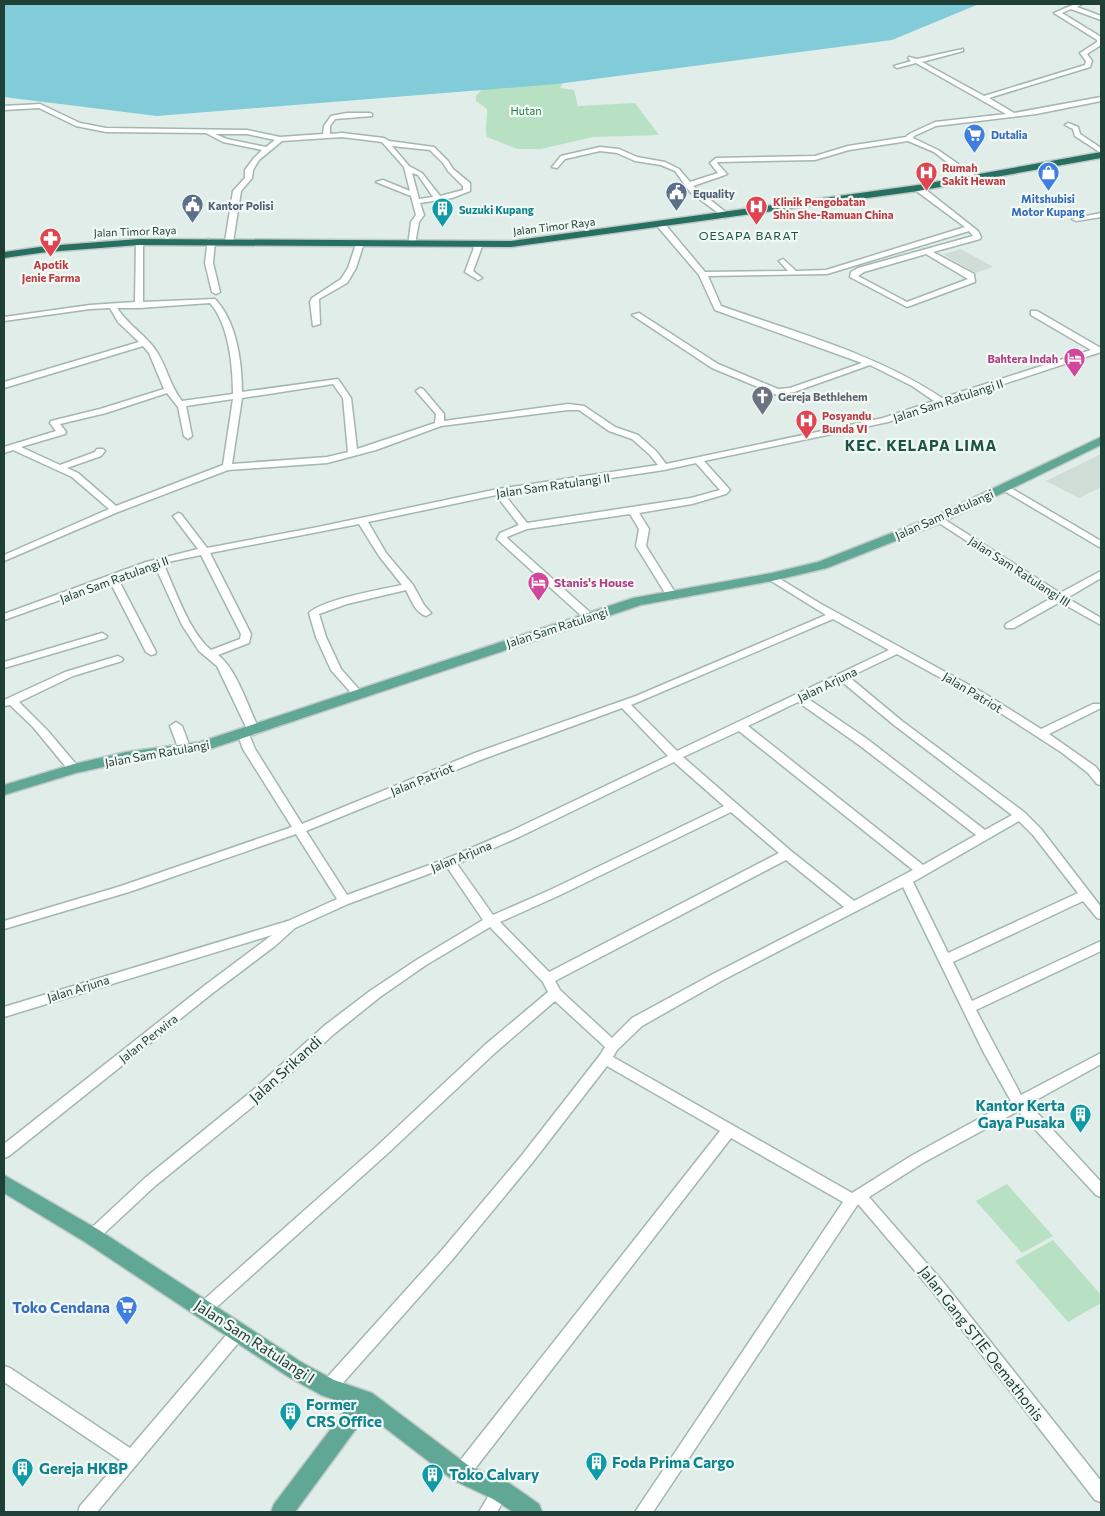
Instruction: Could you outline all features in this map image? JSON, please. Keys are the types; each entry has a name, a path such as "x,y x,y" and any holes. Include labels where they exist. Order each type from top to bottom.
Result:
{"highway":[{"name":"Jalan Timor Raya","path":"4,255 47,249 139,242 479,244 544,241 918,188 1099,155"}],"main road":[{"name":"Jalan Sam Ratulangi","path":"4,790 74,769 146,753 185,750 249,733 358,694 638,601 772,577 822,564 939,518 1101,441"},
{"name":"Jalan Sam Ratulangi I","path":"4,1183 92,1236 328,1388 365,1400 461,1473 501,1491 531,1512"},
{"path":"282,1512 365,1400"}],"street":[{"path":"983,98 1088,66 1089,62 1083,53 1100,43 1100,39 1058,13 1079,4"},
{"path":"1070,7 1101,18"},
{"path":"897,66 914,60 961,50"},
{"path":"914,60 1012,114"},
{"path":"910,138 913,133 935,124 1090,103 1101,99"},
{"path":"4,108 40,106 78,125 106,130 247,132 280,139 326,135 364,136 388,143 432,148 446,162 450,170 467,185 464,193 438,198 416,198 380,182"},
{"path":"326,135 327,126 333,117 370,115"},
{"path":"1068,125 1076,128 1077,135 1099,155"},
{"path":"207,132 225,141 267,149"},
{"path":"688,185 723,174 713,163 716,160 815,158 848,148 910,138 936,151 974,179"},
{"path":"229,242 237,191 248,178 252,165 267,149 280,139"},
{"path":"388,143 407,167 420,215 415,222 411,244"},
{"path":"555,167 558,161 565,156 596,149 616,150 635,158 670,166 677,170 688,185 724,216"},
{"path":"407,167 420,174 438,198"},
{"path":"918,188 970,228 977,237 861,270 854,274 854,277 907,305 972,280 971,276 928,252"},
{"path":"1076,218 1101,215"},
{"path":"661,225 703,274 716,304 722,310 872,362 915,384 942,402"},
{"path":"703,274 827,272 970,228"},
{"path":"211,241 209,263 216,292"},
{"path":"139,242 139,306"},
{"path":"316,324 317,316 313,306 316,298 344,281 352,268 360,243"},
{"path":"478,278 469,272 479,244"},
{"path":"783,261 794,273"},
{"path":"4,319 68,309 112,306 139,306 204,300 216,305 234,347 238,364 238,395 227,467"},
{"path":"112,306 121,320 153,352 169,390 180,404 186,421 188,436"},
{"path":"1034,313 1100,349"},
{"path":"636,314 715,366 777,392 791,390 872,362"},
{"path":"4,386 145,343"},
{"name":"Jalan Sam Ratulangi II","path":"4,617 158,562 204,551 362,521 498,492 664,467 885,420 1100,349"},
{"path":"180,404 336,382 347,398 353,454"},
{"path":"9,449 62,432 54,423 103,411 169,390"},
{"path":"420,391 440,414 439,424"},
{"path":"4,558 115,510 227,467 304,463 353,454 439,424 568,407 581,408 612,429 628,434 643,443 664,467"},
{"path":"9,449 59,468 83,481 115,510"},
{"path":"59,468 98,454 100,451"},
{"path":"589,618 502,539 503,534 525,526 692,501 717,495 725,490 698,460"},
{"path":"1004,486 1101,545"},
{"path":"498,492 525,526"},
{"path":"633,511 644,528 641,546 672,594"},
{"path":"158,562 179,610 203,650 213,653 245,642 246,637 238,613 204,551 178,516"},
{"name":"Jalan Sam Ratulangi III","path":"939,518 1101,622"},
{"path":"362,521 382,554 409,587 420,607 426,613"},
{"path":"1010,626 1101,574"},
{"name":"Jalan Patriot","path":"772,577 834,616 942,672 1066,749 1092,770 1101,781"},
{"path":"113,578 150,652"},
{"path":"358,694 336,670 321,637 314,613 339,603 409,587"},
{"name":"Jalan Patriot","path":"4,925 125,889 299,830 479,756 624,704 834,616"},
{"path":"4,664 102,636"},
{"name":"Jalan Arjuna","path":"4,1012 292,924 344,901 450,862 515,834 676,758 841,676 898,650"},
{"path":"213,653 224,667 249,733 249,749 344,901"},
{"path":"74,769 51,740 8,702 75,672 118,659"},
{"path":"841,676 898,723 1020,815 1038,832 1085,895 1099,910"},
{"path":"799,697 863,742 984,836"},
{"path":"624,704 676,758 731,807 853,907"},
{"path":"1040,733 1097,706"},
{"path":"176,726 185,750"},
{"path":"740,726 922,871"},
{"name":"Jalan Srikandi","path":"92,1236 150,1182 257,1095 344,1018 422,962 491,921 554,893 731,807"},
{"path":"328,1388 447,1255 527,1159 608,1052 637,1022 906,880 1020,815"},
{"path":"548,979 787,854"},
{"path":"205,1308 382,1150 490,1048 555,993 548,979 491,921 450,862"},
{"path":"906,880 991,1053 1018,1102 1101,1191"},
{"path":"945,960 1085,895"},
{"name":"Jalan Perwira","path":"4,1152 64,1102 209,989 266,948 292,924"},
{"path":"969,1008 1101,946"},
{"name":"Jalan Gang STIE Oemathonis","path":"555,993 608,1052 729,1130 856,1198 938,1287 1101,1494"},
{"path":"644,1512 856,1198 1018,1102 1101,1058"},
{"path":"461,1473 729,1130"},
{"path":"86,1512 239,1331"},
{"path":"4,1374 132,1458"},
{"path":"487,1512 501,1491"}],"shaded area":[{"path":"961,249 993,267 975,273 943,254"},
{"path":"1101,454 1101,487 1079,498 1046,481"}],"green space":[{"name":"Hutan","path":"566,77 560,88 574,90 578,106 635,103 659,135 593,137 541,149 518,149 487,137 487,109 476,101 476,96 487,84"},
{"path":"1007,1184 1053,1236 1022,1253 976,1201"},
{"path":"1053,1240 1101,1295 1101,1303 1068,1322 1015,1261"}],"water":[{"path":"4,4 979,4 892,40 557,84 157,116 4,97"}],"place":[{"name":"Dutalia","path":"975,153"},
{"name":"Mitshubisi Motor Kupang","path":"1048,191"},
{"name":"Rumah Sakit Hewan","path":"926,192"},
{"name":"Equality","path":"677,212"},
{"name":"Kantor Polisi","path":"192,224"},
{"name":"Klinik Pengobatan Shin She-Ramuan China","path":"757,226"},
{"name":"Suzuki Kupang","path":"443,228"},
{"name":"Apotik Jenie Farma","path":"51,257"},
{"name":"Bahtera Indah","path":"1074,377"},
{"name":"Gereja Bethlehem","path":"762,415"},
{"name":"Posyandu Bunda VI","path":"806,440"},
{"name":"Stanis's House","path":"538,601"},
{"name":"Kantor Kerta Gaya Pusaka","path":"1081,1133"},
{"name":"Toko Cendana","path":"126,1326"},
{"name":"Former CRS Office","path":"290,1432"},
{"name":"Foda Prima Cargo","path":"596,1481"},
{"name":"Gereja HKBP","path":"23,1487"},
{"name":"Toko Calvary","path":"433,1493"}],"district":[{"name":"OESAPA BARAT","path":"749,235"},
{"name":"KEC. KELAPA LIMA","path":"921,445"}]}
